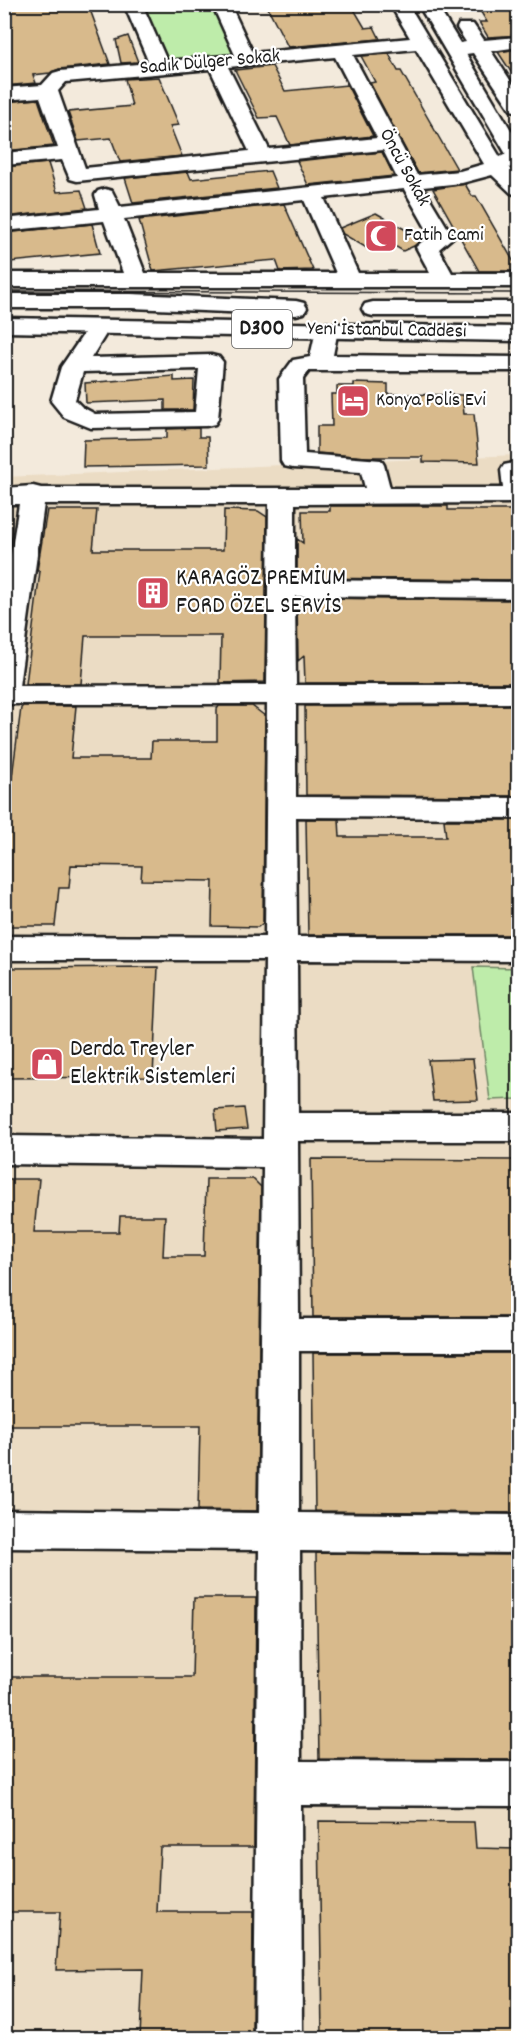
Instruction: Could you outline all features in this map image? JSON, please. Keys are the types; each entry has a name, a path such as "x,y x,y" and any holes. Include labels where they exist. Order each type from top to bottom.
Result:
{"main road":[{"path":"133,4 160,67"},
{"path":"221,4 246,59"},
{"path":"381,4 412,44 487,170 519,189"},
{"path":"399,4 412,44"},
{"path":"4,225 410,182 487,170 518,157 427,4"},
{"path":"457,13 477,47 519,106"},
{"path":"454,49 519,42"},
{"name":"Sadık Dülger Sokak","path":"4,94 48,90 60,77 412,44"},
{"name":"Öncü Sokak","path":"341,51 410,182 442,237 427,247 444,280"},
{"path":"216,62 262,156"},
{"path":"48,90 77,175 389,143"},
{"path":"4,159 70,153"},
{"path":"98,173 136,280"},
{"path":"311,193 350,279"},
{"path":"4,280 519,280"},
{"path":"4,301 167,302 310,309"},
{"name":"Yeni İstanbul Caddesi","path":"4,311 310,309 330,319"},
{"name":"Yeni İstanbul Caddesi","path":"357,309 519,309"},
{"path":"320,362 330,319"},
{"name":"Yeni İstanbul Caddesi","path":"4,325 199,327 330,319 519,334"},
{"path":"4,335 162,332 199,327"},
{"path":"75,365 211,362 206,419 91,421 73,412 63,401 75,365 95,334"},
{"path":"379,496 372,465 293,461 291,379 301,365 320,362 519,363"},
{"path":"4,496 33,494 518,496 513,470 519,469"},
{"path":"33,494 11,598 4,694 519,694"},
{"path":"278,2038 282,495"},
{"path":"282,588 519,590"},
{"path":"281,807 519,808"},
{"path":"4,948 519,949"},
{"path":"4,1150 280,1140 519,1127"},
{"path":"280,1335 519,1335"},
{"path":"4,1529 519,1534"},
{"path":"278,1783 519,1784"}],"shaded area":[{"path":"518,455 518,2038 5,2038 4,477"}],"green space":[{"path":"143,5 212,5 235,56 166,63"},
{"path":"473,967 518,968 518,1099 490,1100"}],"building":[{"path":"4,4 88,4 110,64 59,69 50,73 33,75 36,83 4,86"},
{"path":"266,4 351,4 365,28 374,27 380,39 288,47"},
{"path":"476,4 519,4 519,35 488,37 479,22 487,22"},
{"path":"128,36 138,62 121,63 116,40"},
{"path":"519,49 519,84 498,52"},
{"path":"389,54 457,169 418,173 370,83 375,82 361,56"},
{"path":"272,66 285,91 347,85 373,136 290,145 277,117 259,118 235,70"},
{"path":"159,77 179,125 170,126 182,156 120,162 111,138 78,141 68,112 132,106 125,79"},
{"path":"38,99 54,146 4,151 4,102"},
{"path":"382,152 394,176 308,185 297,161"},
{"path":"48,163 57,192 81,190 87,208 4,217 4,167"},
{"path":"270,171 277,188 133,203 125,178 188,172 191,179"},
{"path":"465,184 472,196 476,196 519,271 479,271 433,189"},
{"path":"284,204 313,270 280,271 276,260 153,271 139,220"},
{"name":"Fatih Cami","path":"376,213 422,239 403,251 388,242 370,250 343,234 340,228"},
{"path":"92,224 100,253 10,262 4,233"},
{"path":"174,376 174,381 194,380 193,410 165,410 165,400 86,403 85,383"},
{"path":"354,383 388,384 388,394 462,395 464,414 474,414 479,463 423,462 423,457 366,457 317,453 317,426 332,426 331,394 337,394 337,386 354,386"},
{"path":"199,428 199,437 208,437 209,465 83,467 84,440 167,438 167,429"},
{"path":"330,506 448,506 448,510 519,510 519,580 297,578 297,539 303,543 302,511 330,511"},
{"name":"KARAGÖZ PREMİUM FORD ÖZEL SERVİS","path":"47,510 97,510 93,550 223,550 224,510 258,511 267,517 265,682 220,683 221,636 85,636 81,684 26,684 40,571 37,571"},
{"path":"297,598 519,600 519,683 305,683 304,656 298,661"},
{"path":"519,705 519,796 306,795 305,706"},
{"path":"23,706 76,706 71,758 151,758 152,741 217,741 217,709 219,706 252,706 265,716 263,923 258,927 212,926 213,881 141,880 142,866 71,865 69,888 59,888 55,926 4,926 4,838"},
{"path":"306,819 339,819 340,837 446,837 444,820 519,820 519,935 308,935"},
{"path":"158,967 153,1077 4,1078 4,968"},
{"path":"473,1059 478,1100 433,1101 428,1060"},
{"path":"244,1108 247,1129 217,1131 215,1110"},
{"path":"311,1159 519,1160 519,1317 313,1317"},
{"path":"4,1179 39,1179 34,1232 119,1232 120,1216 165,1216 163,1256 204,1256 206,1179 253,1179 261,1187 257,1511 198,1510 200,1426 4,1426"},
{"path":"313,1353 519,1353 519,1513 315,1511"},
{"path":"316,1553 519,1555 519,1760 319,1759"},
{"path":"194,1598 256,1598 254,1847 160,1847 157,1912 253,1912 252,2038 140,2038 143,1969 56,1970 60,1912 4,1912 4,1677 192,1677"},
{"path":"319,1821 474,1822 476,1848 519,1849 519,2038 322,2038"}],"tram line":[{"path":"4,291 518,293"}],"place":[{"name":"Fatih Cami","path":"381,236"},
{"name":"Konya Polis Evi","path":"353,401"},
{"name":"KARAGÖZ PREMİUM FORD ÖZEL SERVİS","path":"153,593"},
{"name":"Derda Treyler Elektrik Sistemleri","path":"47,1064"}]}
